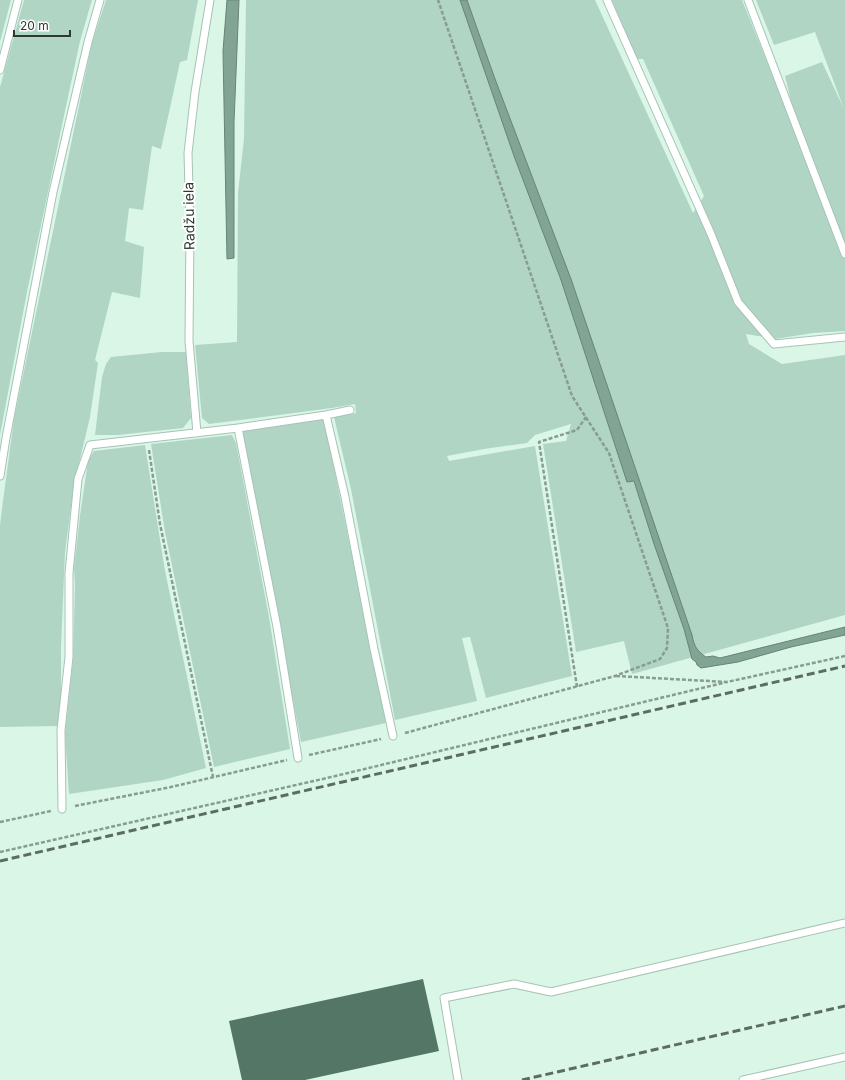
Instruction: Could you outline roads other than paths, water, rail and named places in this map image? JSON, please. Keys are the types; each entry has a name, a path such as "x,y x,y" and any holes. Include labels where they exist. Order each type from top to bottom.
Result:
{"lane":[{"path":"0,70 18,0"},
{"path":"0,476 6,438 54,192 88,42 100,0"},
{"name":"Radžu iela","path":"197,433 189,341 190,226 188,153 210,0"},
{"path":"607,0 711,234 738,302 774,344 845,337"},
{"path":"748,0 845,254"},
{"path":"62,808 61,730 69,657 69,573 78,479 90,445 238,428 350,410"},
{"path":"326,415 345,498 374,649 393,736"},
{"path":"238,428 277,627 298,758"},
{"path":"458,1080 444,998 514,984 551,992 845,923"},
{"path":"744,1080 845,1057"}],"railway":[{"path":"0,861 845,666"},
{"path":"522,1080 845,1006"}]}
